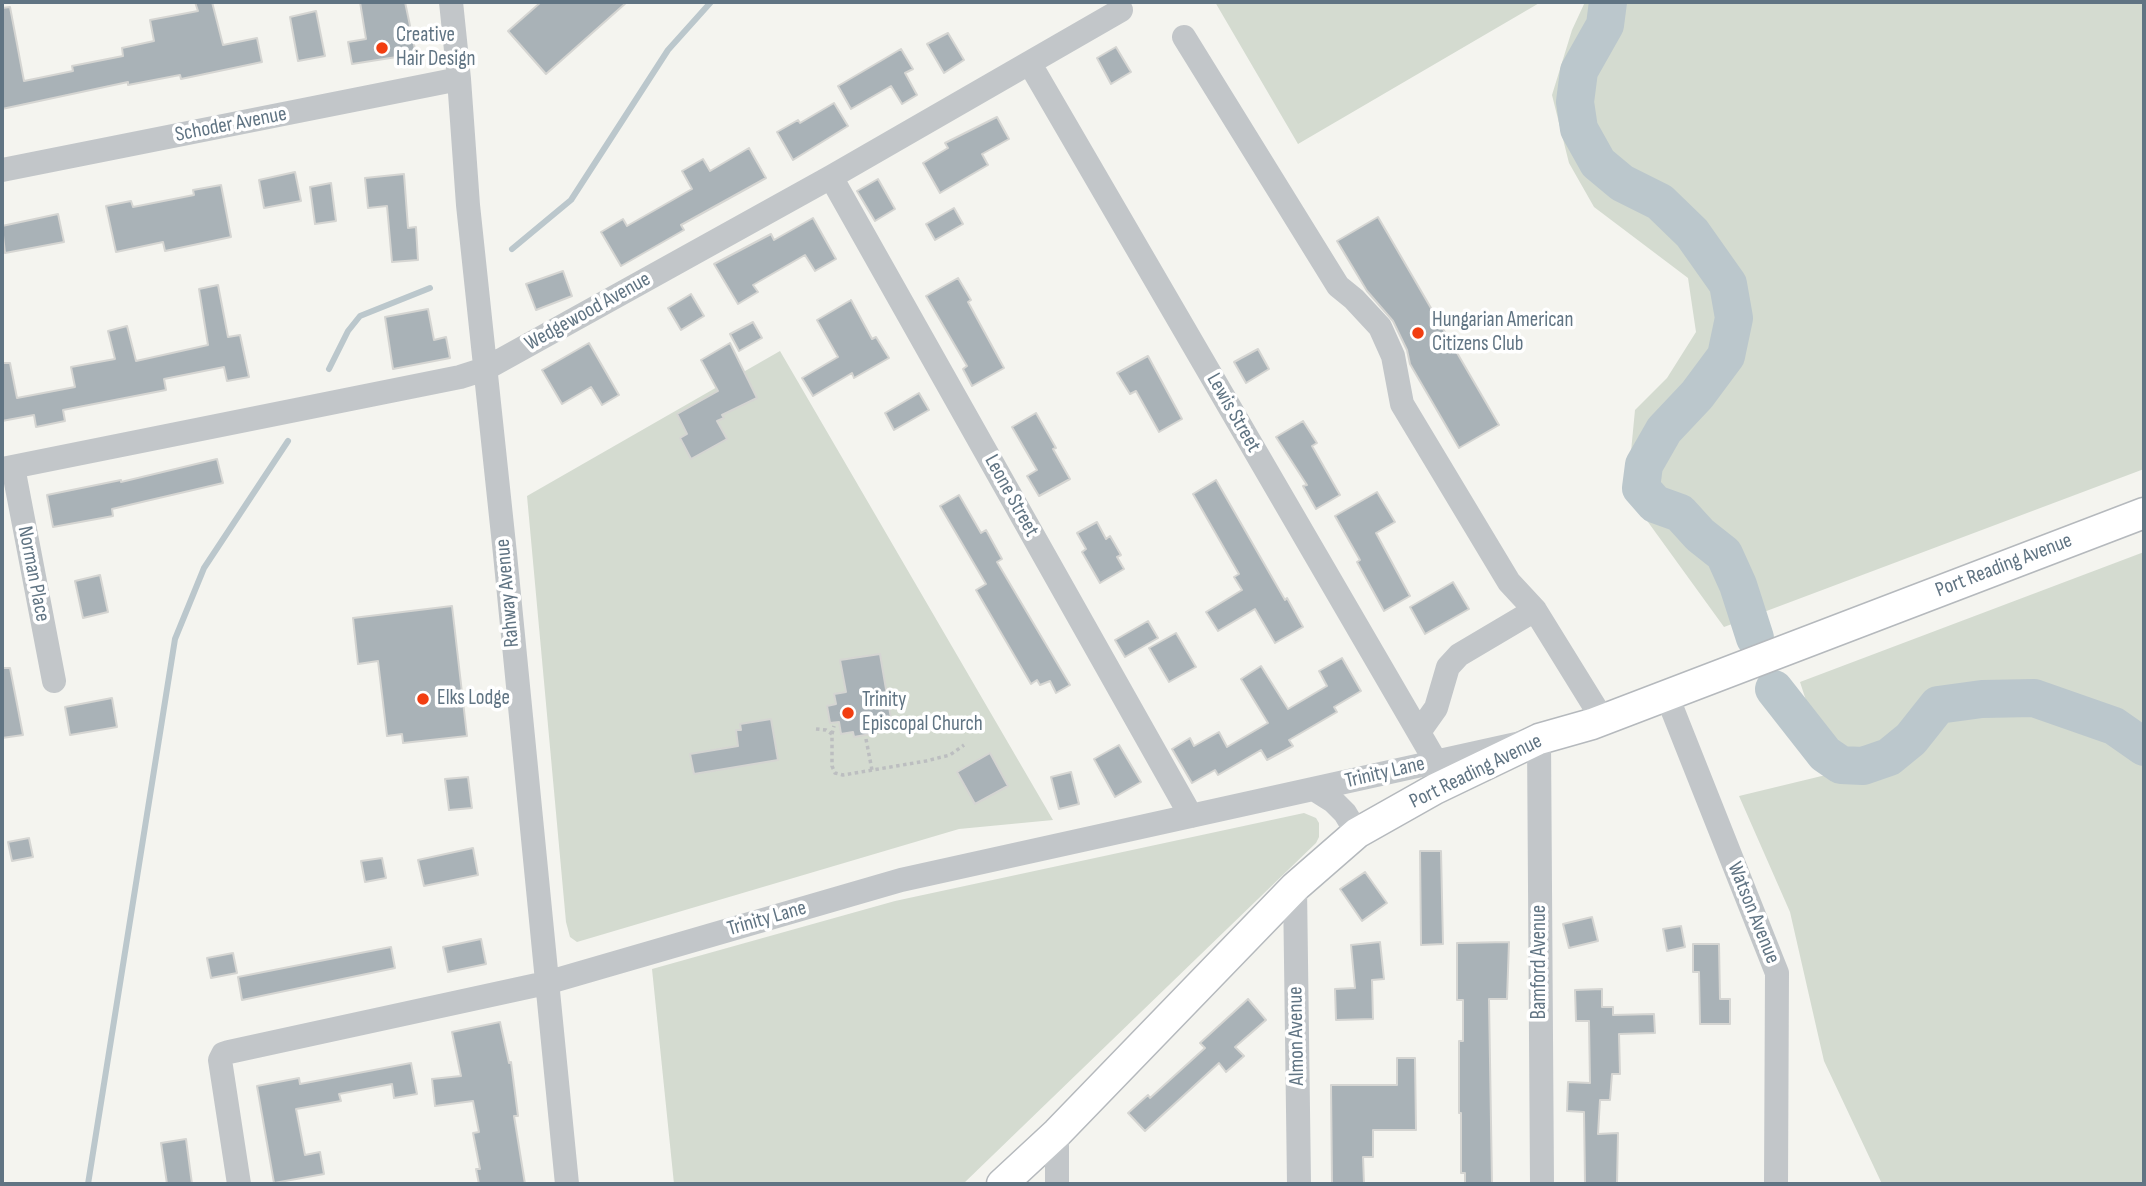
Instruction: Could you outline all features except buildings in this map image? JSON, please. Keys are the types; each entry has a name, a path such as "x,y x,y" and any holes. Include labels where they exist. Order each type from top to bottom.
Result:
{"main road":[{"name":"Port Reading Avenue","path":"1002,1184 1057,1133 1295,887 1357,833 1435,789 1539,739 1667,696 2144,513"}],"street":[{"name":"Rahway Avenue","path":"451,2 460,79 467,205 567,1184"},
{"name":"Wedgewood Avenue","path":"8,468 460,377 485,369 831,177 1121,10"},
{"path":"1184,37 1338,286 1380,327 1393,356 1402,404 1509,582 1535,610 1602,720"},
{"name":"Lewis Street","path":"1030,64 1436,762"},
{"name":"Schoder Avenue","path":"2,170 460,79"},
{"name":"Leone Street","path":"831,177 1191,816"},
{"name":"Norman Place","path":"8,468 54,681"},
{"path":"1419,732 1436,708 1448,667 1459,654 1535,610"},
{"name":"Watson Avenue","path":"1667,696 1777,973 1776,1184"},
{"name":"Trinity Lane","path":"239,1184 220,1060 223,1054 546,983 901,880 1539,739"},
{"name":"Bamford Avenue","path":"1539,739 1542,1184"},
{"name":"Trinity Lane","path":"1314,789 1339,807 1357,833"},
{"name":"Almon Avenue","path":"1295,887 1299,1184"},
{"path":"1057,1133 1057,1184"}],"path":[{"path":"834,726 832,766 835,773 843,775 938,758 950,755 964,745"},
{"path":"817,729 832,734"},
{"path":"866,739 872,770"}],"shaded area":[{"path":"1215,2 1541,2 1298,144"},
{"path":"1585,2 2144,2 2144,469 1724,627 1627,493 1635,410 1667,378 1696,332 1688,278 1594,207 1569,163 1552,95 1572,30"},
{"path":"780,351 1053,820 959,829 577,942 570,937 566,922 527,496"},
{"path":"2144,552 2144,1184 1882,1184 1824,1061 1790,912 1739,796 1830,774 1800,682"},
{"path":"1304,813 1316,818 1319,823 1316,843 963,1184 674,1184 652,969 895,901"}],"waterway":[{"path":"512,249 571,200 668,50 711,2"},
{"path":"1608,2 1605,25 1579,71 1575,102 1579,129 1598,163 1622,183 1660,202 1692,233 1728,284 1734,318 1726,356 1697,395 1664,430 1644,465 1641,488 1655,504 1680,513 1700,535 1724,554 1738,585 1755,638"},
{"path":"329,369 348,331 360,316 430,288"},
{"path":"88,1184 175,639 204,568 288,441"},
{"path":"1774,689 1825,754 1841,765 1863,766 1889,757 1911,739 1938,705 1982,699 2034,698 2114,726 2144,747"}],"place":[{"name":"Creative Hair Design","path":"382,48"},
{"name":"Hungarian American Citizens Club","path":"1418,333"},
{"name":"Elks Lodge","path":"423,699"},
{"name":"Trinity Episcopal Church","path":"848,713"}]}
